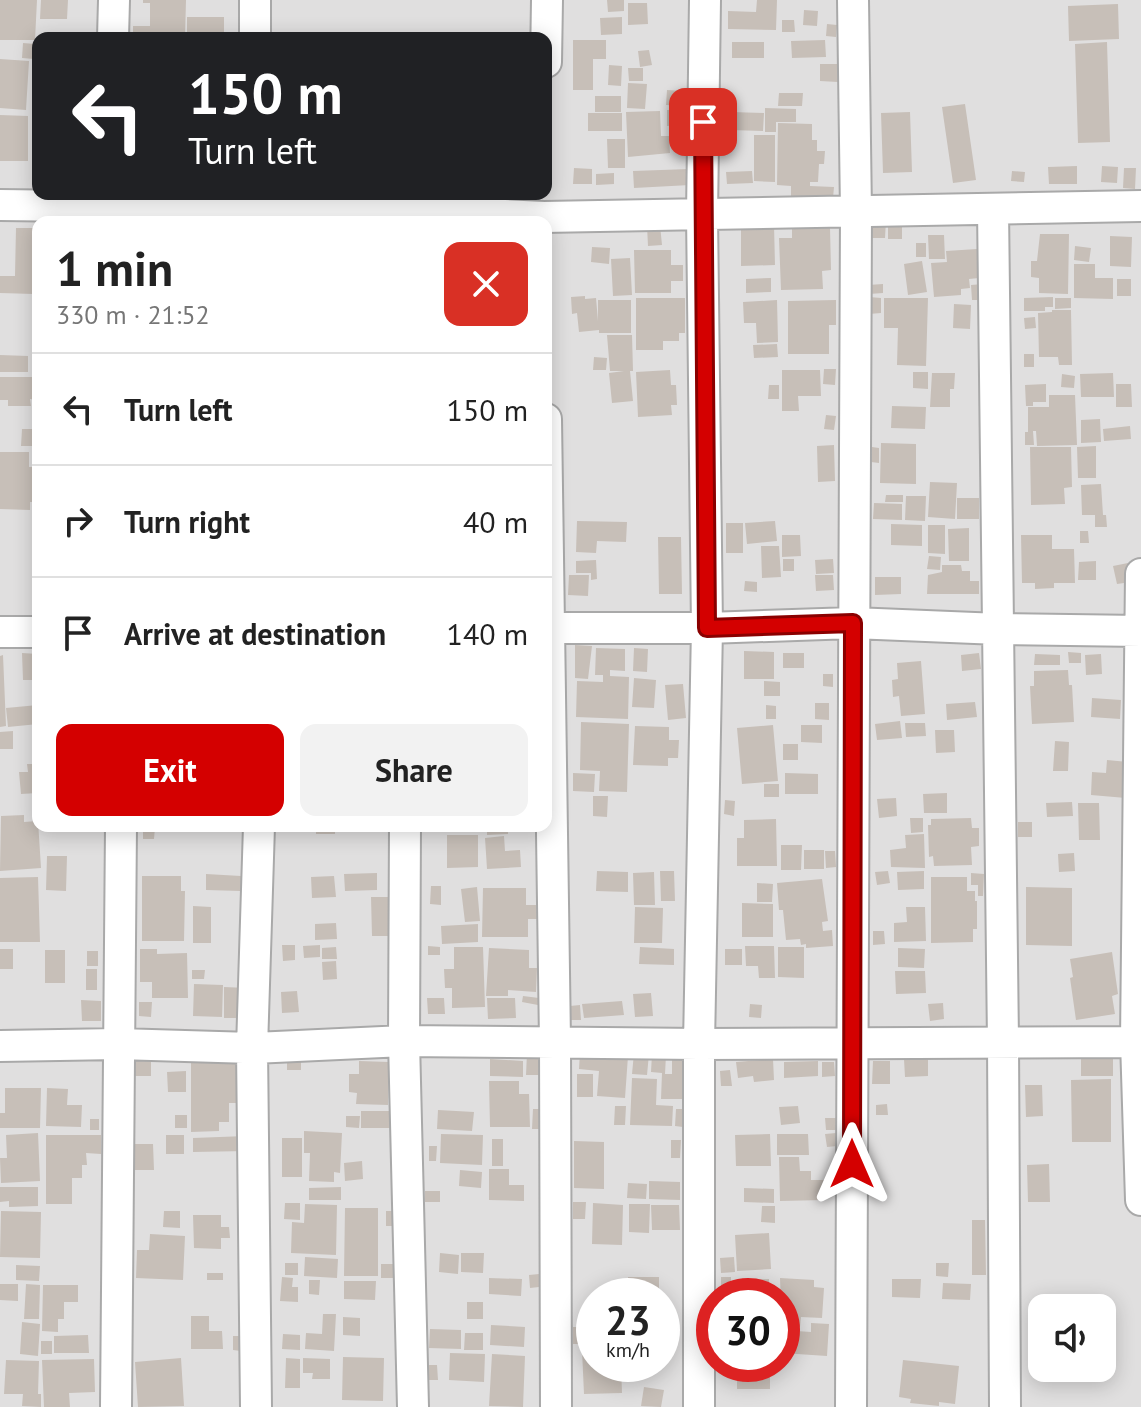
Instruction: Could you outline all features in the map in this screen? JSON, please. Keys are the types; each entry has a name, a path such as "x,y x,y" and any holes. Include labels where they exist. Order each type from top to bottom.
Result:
{"street":[{"path":"113,32 114,0"},
{"path":"255,0 255,32"},
{"path":"546,32 547,0"},
{"path":"699,1407 699,1044 707,628 702,214 705,0"},
{"path":"851,1407 856,212 853,0"},
{"path":"0,205 255,208 407,216 544,211 702,214 1141,206"},
{"path":"993,209 1005,1407"},
{"path":"1141,574 1138,1042 1141,1200"},
{"path":"552,628 707,628 853,623 1141,631"},
{"path":"0,632 32,632"},
{"path":"116,1407 121,832"},
{"path":"256,1407 252,1048 259,832"},
{"path":"405,832 404,1041 413,1407"},
{"path":"551,832 556,1407"},
{"path":"0,1046 118,1044 252,1048 404,1041 699,1044 1138,1042"}],"shaded area":[{"path":"0,0 1141,0 1141,1407 0,1407"}],"building":[{"path":"0,0 37,0 32,40 0,40"},
{"path":"41,0 68,0 67,19 40,19"},
{"path":"143,0 186,0 185,32 133,32 133,26 150,26 150,3 143,3"},
{"path":"607,0 624,0 624,11 608,12"},
{"path":"757,0 777,0 776,30 728,29 728,11 756,12"},
{"path":"628,3 647,3 648,24 628,25"},
{"path":"1118,4 1119,39 1069,41 1068,6"},
{"path":"804,10 818,11 817,26 803,25"},
{"path":"187,17 224,17 224,32 187,32"},
{"path":"622,17 622,34 601,35 600,18"},
{"path":"782,20 794,20 795,32 782,32"},
{"path":"827,24 837,25 836,37 826,36"},
{"path":"573,40 606,40 606,59 593,59 593,90 573,90"},
{"path":"825,40 826,57 792,58 791,41"},
{"path":"732,42 764,42 764,58 732,58"},
{"path":"1107,42 1110,142 1078,143 1075,44"},
{"path":"23,43 32,44 32,59 22,58"},
{"path":"649,50 652,65 640,67 638,51"},
{"path":"0,59 29,61 26,110 0,108"},
{"path":"820,64 838,64 838,82 820,81"},
{"path":"609,65 622,66 621,86 608,85"},
{"path":"628,68 643,68 643,81 629,81"},
{"path":"628,83 647,84 645,109 627,108"},
{"path":"667,90 683,91 682,106 666,105"},
{"path":"779,93 803,93 802,106 778,106"},
{"path":"595,96 621,96 621,112 595,112"},
{"path":"732,96 733,106 719,108 718,98"},
{"path":"965,104 976,180 953,183 942,107"},
{"path":"765,108 796,109 796,122 776,122 776,132 765,132"},
{"path":"667,110 683,110 684,125 667,126"},
{"path":"660,111 661,136 669,136 670,153 628,157 626,112"},
{"path":"719,111 728,111 728,125 719,125"},
{"path":"730,112 764,113 763,131 730,130"},
{"path":"910,112 912,172 883,173 881,113"},
{"path":"588,113 622,113 622,131 588,131"},
{"path":"0,115 28,116 28,161 0,161"},
{"path":"778,123 812,124 812,140 817,140 817,151 825,151 824,164 819,164 818,182 810,182 810,186 834,187 833,198 791,197 791,186 777,185"},
{"path":"754,135 775,135 775,182 754,181"},
{"path":"607,139 625,139 625,168 608,168"},
{"path":"1077,166 1077,184 1049,184 1048,167"},
{"path":"1102,166 1118,167 1117,183 1101,182"},
{"path":"574,168 592,169 592,184 573,184"},
{"path":"1124,168 1136,168 1135,189 1123,188"},
{"path":"689,169 690,185 634,188 633,171"},
{"path":"752,171 753,183 727,184 726,172"},
{"path":"1012,171 1025,172 1024,182 1011,181"},
{"path":"614,173 614,184 596,185 596,174"},
{"path":"872,220 886,220 885,238 872,238"},
{"path":"888,222 902,222 902,239 888,239"},
{"path":"660,225 662,245 648,246 647,226"},
{"path":"741,225 774,225 775,265 741,266"},
{"path":"16,228 32,228 32,294 0,293 0,276 15,276"},
{"path":"830,228 831,270 822,271 823,289 781,290 779,238 792,238 792,229"},
{"path":"1040,234 1069,234 1068,294 1039,293 1039,278 1031,277 1031,261 1037,261"},
{"path":"928,235 944,235 945,259 929,259"},
{"path":"1110,236 1132,237 1131,267 1110,266"},
{"path":"916,243 926,243 926,257 916,257"},
{"path":"1075,246 1091,248 1089,262 1074,260"},
{"path":"592,247 610,248 609,264 591,262"},
{"path":"977,249 979,278 969,279 970,288 961,289 961,295 934,297 931,263 947,262 946,251"},
{"path":"634,250 671,250 671,265 683,265 683,281 671,281 671,293 635,293"},
{"path":"630,258 632,295 613,296 611,259"},
{"path":"922,261 927,292 908,295 904,264"},
{"path":"1074,264 1095,264 1095,278 1113,278 1113,299 1074,298"},
{"path":"771,278 771,292 746,293 746,279"},
{"path":"1117,279 1131,279 1131,296 1117,296"},
{"path":"883,284 883,293 869,294 868,285"},
{"path":"983,284 985,300 972,300 971,285"},
{"path":"585,296 585,299 596,298 598,321 598,300 631,300 631,333 579,332 577,313 572,314 571,297"},
{"path":"869,297 881,298 881,313 869,314"},
{"path":"1053,297 1053,307 1045,307 1045,311 1024,311 1024,298"},
{"path":"636,298 685,298 685,333 679,333 679,341 663,341 663,350 636,350"},
{"path":"884,298 928,298 926,366 897,365 898,328 884,328"},
{"path":"1055,298 1071,298 1071,308 1055,309"},
{"path":"777,300 778,342 757,343 756,323 744,323 743,302"},
{"path":"836,300 836,325 829,325 829,354 788,354 788,301"},
{"path":"954,304 971,305 970,329 953,328"},
{"path":"1071,310 1072,365 1059,365 1058,357 1039,357 1038,313"},
{"path":"1035,317 1036,328 1025,329 1024,318"},
{"path":"607,335 632,335 633,371 630,371 633,401 612,403 609,373 624,371 610,371"},
{"path":"777,344 778,357 754,358 753,345"},
{"path":"1024,354 1034,354 1034,367 1024,367"},
{"path":"0,355 28,356 28,372 0,372"},
{"path":"594,357 607,358 606,370 593,370"},
{"path":"824,369 836,369 835,385 823,384"},
{"path":"670,370 671,385 676,385 677,405 671,405 672,415 638,417 636,372"},
{"path":"782,370 820,370 821,396 798,396 799,411 782,411"},
{"path":"913,372 928,372 928,389 913,388"},
{"path":"932,373 955,373 954,389 950,389 950,407 930,407"},
{"path":"1113,373 1114,397 1081,397 1080,374"},
{"path":"1062,374 1075,376 1074,388 1061,387"},
{"path":"0,377 32,377 31,406 8,406 8,400 0,400"},
{"path":"1046,384 1046,402 1033,402 1033,406 1026,406 1025,385"},
{"path":"1116,384 1131,384 1132,407 1116,407"},
{"path":"769,385 779,385 779,399 768,399"},
{"path":"1049,395 1075,395 1077,445 1037,446 1036,431 1033,431 1034,445 1025,445 1028,407 1049,407"},
{"path":"892,406 926,407 925,429 891,428"},
{"path":"826,415 836,416 834,430 824,429"},
{"path":"1100,419 1101,442 1081,443 1081,420"},
{"path":"1130,426 1131,439 1104,441 1103,429"},
{"path":"22,429 32,429 32,446 21,446"},
{"path":"881,443 916,444 916,484 880,483"},
{"path":"834,445 835,481 818,482 817,446"},
{"path":"1096,446 1096,478 1078,478 1077,447"},
{"path":"872,447 879,448 879,463 871,462"},
{"path":"1030,447 1071,447 1072,487 1064,488 1065,504 1031,505"},
{"path":"0,452 29,452 29,467 32,467 30,510 0,509"},
{"path":"930,482 957,483 955,519 928,517"},
{"path":"1101,484 1107,527 1095,527 1095,515 1082,515 1081,485"},
{"path":"886,495 903,495 903,502 885,502"},
{"path":"906,496 926,496 925,521 905,520"},
{"path":"957,498 979,498 979,519 957,519"},
{"path":"874,503 902,504 902,520 873,519"},
{"path":"577,521 627,522 626,542 597,541 596,553 576,552"},
{"path":"775,521 777,541 747,544 745,523"},
{"path":"726,523 743,523 743,553 726,553"},
{"path":"891,524 922,525 922,546 891,545"},
{"path":"928,525 945,525 945,554 928,553"},
{"path":"969,528 969,561 949,561 948,529"},
{"path":"1080,531 1088,531 1089,543 1080,543"},
{"path":"782,535 800,535 801,556 782,557"},
{"path":"1021,535 1052,535 1052,549 1074,549 1075,583 1054,583 1054,588 1035,589 1035,583 1022,583"},
{"path":"658,537 681,537 682,594 659,594"},
{"path":"761,546 779,546 781,577 762,578"},
{"path":"929,556 941,557 940,570 927,569"},
{"path":"783,559 794,559 794,571 783,571"},
{"path":"833,559 834,573 816,574 815,560"},
{"path":"596,560 597,579 591,580 591,573 576,573 576,561"},
{"path":"1096,561 1096,580 1078,580 1079,562"},
{"path":"1128,563 1131,582 1117,584 1113,566"},
{"path":"942,565 961,565 962,571 970,571 970,581 979,581 979,594 927,594 928,575 942,572"},
{"path":"569,575 589,575 588,596 568,595"},
{"path":"815,575 833,575 834,590 816,591"},
{"path":"875,577 901,577 901,594 875,595"},
{"path":"745,581 757,582 757,592 744,591"},
{"path":"575,645 592,646 588,679 575,678"},
{"path":"596,648 625,649 625,671 610,670 610,676 629,677 628,719 576,717 577,681 603,682 603,675 595,675"},
{"path":"634,648 648,649 647,672 633,671"},
{"path":"744,651 774,652 774,679 744,679"},
{"path":"1068,652 1081,653 1081,663 1069,663"},
{"path":"22,653 32,654 32,680 23,680"},
{"path":"783,653 804,653 804,668 783,668"},
{"path":"979,653 981,669 962,671 961,655"},
{"path":"1035,654 1060,655 1060,665 1034,665"},
{"path":"1101,654 1102,674 1086,675 1085,655"},
{"path":"3,655 6,726 0,727 0,656"},
{"path":"921,661 925,714 901,716 899,696 893,697 892,680 898,679 897,663"},
{"path":"1068,670 1074,722 1032,724 1030,686 1034,686 1034,671"},
{"path":"823,674 833,674 833,687 823,686"},
{"path":"634,678 656,680 654,708 632,707"},
{"path":"764,681 780,682 780,696 764,696"},
{"path":"683,684 686,718 668,720 665,685"},
{"path":"1092,698 1121,700 1120,719 1091,717"},
{"path":"975,702 977,717 947,720 946,704"},
{"path":"815,703 829,703 829,720 815,719"},
{"path":"766,705 776,706 776,719 766,719"},
{"path":"32,706 32,725 8,727 6,708"},
{"path":"900,721 902,738 877,740 875,724"},
{"path":"581,722 629,724 627,792 599,791 600,771 580,770"},
{"path":"905,723 925,723 926,736 906,737"},
{"path":"773,725 778,781 742,784 737,728"},
{"path":"801,725 822,725 822,743 801,742"},
{"path":"635,726 669,727 669,740 679,740 678,758 668,758 668,766 633,765"},
{"path":"935,730 954,730 955,752 936,753"},
{"path":"13,731 13,749 0,749 0,732"},
{"path":"1055,741 1069,742 1068,771 1053,771"},
{"path":"783,744 798,744 798,760 783,760"},
{"path":"1107,760 1128,762 1126,798 1091,795 1092,772 1106,773"},
{"path":"27,764 32,764 32,793 21,794 19,772 28,772"},
{"path":"573,773 595,774 594,792 573,791"},
{"path":"785,773 818,774 818,794 785,794"},
{"path":"764,784 779,784 779,797 764,797"},
{"path":"947,793 947,813 924,813 923,794"},
{"path":"593,796 608,796 607,817 593,816"},
{"path":"896,798 897,816 879,818 877,799"},
{"path":"725,800 735,801 734,816 724,814"},
{"path":"1072,802 1073,816 1047,817 1046,803"},
{"path":"1078,803 1099,803 1100,840 1079,840"},
{"path":"24,815 24,822 32,821 32,832 39,832 41,868 0,871 1,816"},
{"path":"910,818 923,818 923,832 911,833"},
{"path":"971,818 972,828 979,828 979,846 971,847 972,865 934,866 933,856 929,857 928,825 931,825 931,819"},
{"path":"776,819 777,866 737,866 737,838 744,838 744,820"},
{"path":"1018,822 1032,822 1032,837 1018,837"},
{"path":"143,832 155,832 154,839 143,839"},
{"path":"487,832 508,832 508,834 487,835"},
{"path":"924,834 925,868 891,867 890,850 906,848 905,835"},
{"path":"447,835 478,835 478,867 447,868"},
{"path":"504,836 505,851 520,850 521,867 487,869 485,838"},
{"path":"781,845 802,845 801,870 781,870"},
{"path":"804,850 824,850 824,869 804,869"},
{"path":"825,851 835,851 836,867 826,868"},
{"path":"1074,853 1075,871 1059,872 1058,854"},
{"path":"47,856 67,856 66,891 46,890"},
{"path":"597,871 628,872 628,892 596,891"},
{"path":"660,871 674,871 675,901 661,901"},
{"path":"888,871 890,883 877,885 875,872"},
{"path":"924,871 924,889 898,890 897,872"},
{"path":"654,872 655,905 634,905 633,873"},
{"path":"377,873 377,890 345,891 344,874"},
{"path":"971,873 984,874 983,896 978,896 978,885 971,885"},
{"path":"206,874 241,876 241,891 206,890"},
{"path":"142,876 181,876 181,891 185,891 184,941 142,941"},
{"path":"334,876 336,897 312,898 311,877"},
{"path":"38,877 40,942 0,942 0,878"},
{"path":"931,877 967,877 967,891 975,891 977,901 977,929 973,929 973,942 931,943"},
{"path":"822,879 828,921 822,922 823,931 832,930 833,946 806,948 806,944 801,945 800,939 786,940 777,883"},
{"path":"757,883 773,884 772,902 757,902"},
{"path":"431,886 441,886 441,905 430,904"},
{"path":"477,887 480,921 465,922 461,889"},
{"path":"1026,887 1072,888 1072,946 1026,945"},
{"path":"483,888 526,888 526,905 538,905 538,919 528,919 528,937 482,937"},
{"path":"371,897 391,897 393,936 372,936"},
{"path":"742,903 773,904 773,937 742,937"},
{"path":"193,906 211,907 211,943 193,943"},
{"path":"635,907 663,908 662,943 634,943"},
{"path":"906,907 925,907 926,941 894,942 894,923 907,922"},
{"path":"336,923 337,939 315,940 315,924"},
{"path":"478,924 478,942 442,944 441,926"},
{"path":"873,931 884,931 885,944 873,945"},
{"path":"282,945 295,945 295,960 283,961"},
{"path":"320,945 320,957 304,958 303,946"},
{"path":"428,946 440,947 440,955 428,955"},
{"path":"745,946 774,946 775,978 759,978 758,966 746,966"},
{"path":"336,947 337,959 322,959 322,948"},
{"path":"454,947 483,947 485,1007 452,1008 452,988 445,988 444,969 454,969"},
{"path":"640,947 674,949 674,965 639,964"},
{"path":"778,947 804,947 804,978 778,977"},
{"path":"489,948 529,950 529,968 537,968 536,992 508,990 508,996 486,996"},
{"path":"898,948 925,949 924,968 898,967"},
{"path":"0,949 13,949 13,969 0,969"},
{"path":"140,949 157,949 157,954 187,953 188,998 152,998 152,982 140,982"},
{"path":"725,949 742,949 742,965 725,965"},
{"path":"45,950 65,950 65,983 45,983"},
{"path":"87,951 98,951 98,966 87,966"},
{"path":"1112,952 1118,994 1112,996 1115,1014 1076,1020 1070,959"},
{"path":"336,961 337,979 323,980 322,962"},
{"path":"86,969 97,969 97,990 86,990"},
{"path":"192,970 205,970 204,979 192,979"},
{"path":"895,971 925,971 926,993 896,994"},
{"path":"194,984 223,985 222,1017 193,1016"},
{"path":"224,987 247,988 247,1018 224,1018"},
{"path":"297,991 299,1012 282,1013 281,992"},
{"path":"651,993 653,1016 635,1017 633,994"},
{"path":"523,996 539,998 538,1005 522,1002"},
{"path":"427,998 444,998 445,1014 428,1014"},
{"path":"487,998 515,998 516,1018 488,1019"},
{"path":"81,1000 101,1001 101,1021 82,1021"},
{"path":"622,1001 624,1015 584,1018 582,1004"},
{"path":"139,1002 152,1002 151,1017 139,1016"},
{"path":"943,1003 944,1019 930,1021 928,1004"},
{"path":"750,1004 762,1005 761,1018 749,1017"},
{"path":"580,1005 581,1020 571,1020 570,1006"},
{"path":"580,1052 628,1056 625,1098 597,1096 599,1071 579,1069"},
{"path":"527,1053 544,1054 543,1075 526,1075"},
{"path":"634,1053 649,1054 647,1075 632,1074"},
{"path":"191,1054 236,1054 236,1103 229,1103 229,1122 219,1122 219,1131 191,1132"},
{"path":"652,1054 666,1055 665,1074 672,1074 672,1057 684,1057 684,1099 661,1099 662,1073 651,1072"},
{"path":"134,1057 151,1057 151,1076 134,1076"},
{"path":"928,1058 928,1076 905,1077 904,1059"},
{"path":"1081,1058 1113,1058 1113,1076 1081,1076"},
{"path":"490,1059 523,1061 523,1077 490,1076"},
{"path":"773,1059 774,1080 754,1082 753,1076 738,1078 736,1062"},
{"path":"287,1060 301,1060 301,1070 287,1070"},
{"path":"359,1061 389,1062 388,1105 356,1104 357,1093 349,1092 349,1074 359,1074"},
{"path":"818,1061 818,1076 784,1078 784,1062"},
{"path":"873,1061 890,1061 890,1084 872,1084"},
{"path":"822,1062 834,1062 835,1076 822,1077"},
{"path":"730,1070 732,1086 721,1086 720,1071"},
{"path":"186,1071 186,1092 168,1092 167,1072"},
{"path":"577,1074 593,1074 593,1097 577,1097"},
{"path":"632,1078 657,1079 656,1105 673,1106 672,1126 630,1125"},
{"path":"1111,1079 1111,1142 1072,1142 1071,1080"},
{"path":"489,1081 519,1081 519,1094 529,1094 530,1127 490,1127"},
{"path":"1025,1085 1042,1085 1043,1116 1026,1117"},
{"path":"5,1088 41,1088 40,1128 0,1128 0,1113 5,1113"},
{"path":"47,1088 68,1089 67,1105 82,1105 81,1127 46,1126"},
{"path":"887,1104 888,1115 876,1115 876,1105"},
{"path":"615,1106 626,1106 625,1125 614,1125"},
{"path":"798,1106 800,1123 781,1125 779,1107"},
{"path":"533,1109 544,1109 544,1129 532,1129"},
{"path":"676,1109 685,1109 683,1127 675,1126"},
{"path":"438,1110 474,1112 472,1131 437,1129"},
{"path":"361,1111 394,1111 393,1128 361,1128"},
{"path":"175,1115 187,1115 187,1128 175,1128"},
{"path":"346,1116 360,1116 359,1128 346,1127"},
{"path":"825,1118 836,1118 837,1130 826,1130"},
{"path":"90,1119 99,1119 99,1130 90,1130"},
{"path":"304,1131 342,1133 340,1173 334,1172 334,1182 309,1181 310,1153 304,1153"},
{"path":"38,1133 40,1181 1,1183 0,1158 7,1158 6,1135"},
{"path":"836,1133 837,1146 827,1147 825,1134"},
{"path":"441,1134 483,1135 482,1165 440,1163"},
{"path":"770,1134 771,1166 736,1166 735,1135"},
{"path":"777,1134 808,1134 809,1155 777,1155"},
{"path":"46,1135 101,1135 101,1154 86,1153 87,1165 82,1165 82,1178 72,1178 72,1204 46,1204"},
{"path":"166,1135 184,1135 184,1154 166,1154"},
{"path":"246,1136 247,1151 193,1152 193,1138"},
{"path":"282,1138 302,1138 302,1177 282,1177"},
{"path":"492,1139 503,1139 503,1166 492,1166"},
{"path":"671,1140 681,1140 680,1158 671,1158"},
{"path":"574,1141 604,1142 604,1189 574,1188"},
{"path":"135,1144 153,1144 154,1170 135,1170"},
{"path":"429,1146 437,1146 436,1161 429,1161"},
{"path":"779,1157 799,1157 800,1171 811,1171 811,1180 824,1180 824,1200 780,1201"},
{"path":"362,1161 363,1179 345,1181 344,1163"},
{"path":"1049,1164 1050,1202 1028,1202 1027,1165"},
{"path":"489,1169 509,1169 509,1185 524,1185 524,1201 489,1200"},
{"path":"460,1170 482,1172 481,1188 459,1186"},
{"path":"649,1181 680,1182 680,1200 649,1199"},
{"path":"628,1183 647,1184 646,1199 627,1198"},
{"path":"0,1187 38,1187 38,1206 9,1207 9,1201 0,1202"},
{"path":"341,1187 341,1200 309,1200 309,1188"},
{"path":"744,1188 774,1189 774,1203 744,1202"},
{"path":"425,1191 440,1191 440,1202 425,1202"},
{"path":"573,1202 586,1202 585,1219 573,1219"},
{"path":"285,1203 300,1203 300,1220 284,1219"},
{"path":"593,1203 623,1205 622,1245 592,1244"},
{"path":"305,1204 337,1205 336,1255 291,1253 292,1222 304,1223"},
{"path":"629,1204 650,1204 649,1233 629,1232"},
{"path":"651,1205 679,1205 680,1230 652,1230"},
{"path":"762,1206 775,1206 775,1223 761,1222"},
{"path":"345,1208 378,1208 378,1276 344,1276"},
{"path":"1,1211 41,1212 40,1258 0,1257"},
{"path":"164,1211 180,1211 180,1228 163,1227"},
{"path":"386,1211 394,1211 394,1226 386,1226"},
{"path":"193,1215 221,1215 221,1227 229,1227 230,1238 221,1238 221,1249 194,1248"},
{"path":"972,1220 985,1220 986,1275 972,1275"},
{"path":"769,1233 771,1269 737,1271 735,1235"},
{"path":"150,1234 185,1236 183,1280 136,1278 137,1250 149,1250"},
{"path":"440,1253 459,1255 458,1274 439,1272"},
{"path":"461,1253 484,1253 483,1273 461,1272"},
{"path":"305,1257 338,1259 337,1278 304,1276"},
{"path":"734,1257 735,1272 721,1273 720,1258"},
{"path":"285,1263 298,1263 298,1275 285,1275"},
{"path":"936,1263 949,1263 948,1277 936,1276"},
{"path":"381,1264 393,1264 393,1278 381,1278"},
{"path":"16,1265 40,1266 39,1281 16,1280"},
{"path":"207,1273 223,1273 223,1280 207,1280"},
{"path":"539,1274 539,1287 530,1288 529,1275"},
{"path":"282,1277 293,1278 292,1287 298,1287 298,1302 280,1301"},
{"path":"489,1278 522,1279 521,1296 489,1294"},
{"path":"800,1279 814,1280 814,1287 824,1288 822,1318 801,1317 800,1327"},
{"path":"892,1279 921,1279 920,1298 892,1297"},
{"path":"309,1280 320,1280 319,1295 309,1294"},
{"path":"344,1281 376,1281 375,1300 344,1299"},
{"path":"943,1283 971,1284 970,1300 942,1299"},
{"path":"0,1284 18,1284 18,1301 0,1300"},
{"path":"26,1284 40,1285 39,1319 24,1319"},
{"path":"43,1285 78,1285 78,1302 64,1302 64,1319 58,1319 58,1332 42,1331"},
{"path":"467,1302 483,1302 483,1319 467,1319"},
{"path":"323,1314 336,1314 334,1351 305,1349 306,1333 322,1334"},
{"path":"191,1316 209,1316 209,1331 222,1331 223,1349 191,1349"},
{"path":"343,1317 360,1318 360,1336 343,1335"},
{"path":"22,1322 40,1324 38,1356 20,1354"},
{"path":"811,1323 829,1324 827,1356 800,1354 800,1331 811,1332"},
{"path":"491,1325 525,1327 524,1347 490,1345"},
{"path":"573,1327 576,1327 576,1344 573,1344"},
{"path":"430,1329 461,1330 461,1349 429,1348"},
{"path":"465,1333 483,1333 483,1350 464,1350"},
{"path":"283,1334 300,1335 300,1350 282,1349"},
{"path":"88,1335 89,1353 54,1353 54,1336"},
{"path":"233,1336 241,1336 241,1351 233,1350"},
{"path":"41,1341 52,1341 52,1354 41,1354"},
{"path":"450,1353 485,1354 484,1382 449,1380"},
{"path":"492,1354 525,1356 523,1407 489,1406"},
{"path":"343,1357 384,1358 383,1401 342,1400"},
{"path":"181,1358 184,1406 138,1407 135,1362"},
{"path":"286,1358 300,1359 300,1388 285,1388"},
{"path":"303,1358 330,1359 330,1379 312,1379 313,1373 303,1373"},
{"path":"94,1359 95,1392 69,1393 70,1407 44,1407 42,1360"},
{"path":"6,1360 39,1361 38,1394 41,1394 41,1407 22,1406 23,1394 4,1394"},
{"path":"903,1360 959,1366 955,1404 910,1403 911,1399 899,1397"},
{"path":"429,1365 437,1365 438,1380 429,1380"},
{"path":"583,1382 622,1382 622,1393 584,1394"},
{"path":"737,1382 770,1382 770,1389 737,1389"},
{"path":"644,1387 664,1390 661,1407 641,1406"}],"route":[{"path":"703,122 707,628 853,623 852,1164"}]}
